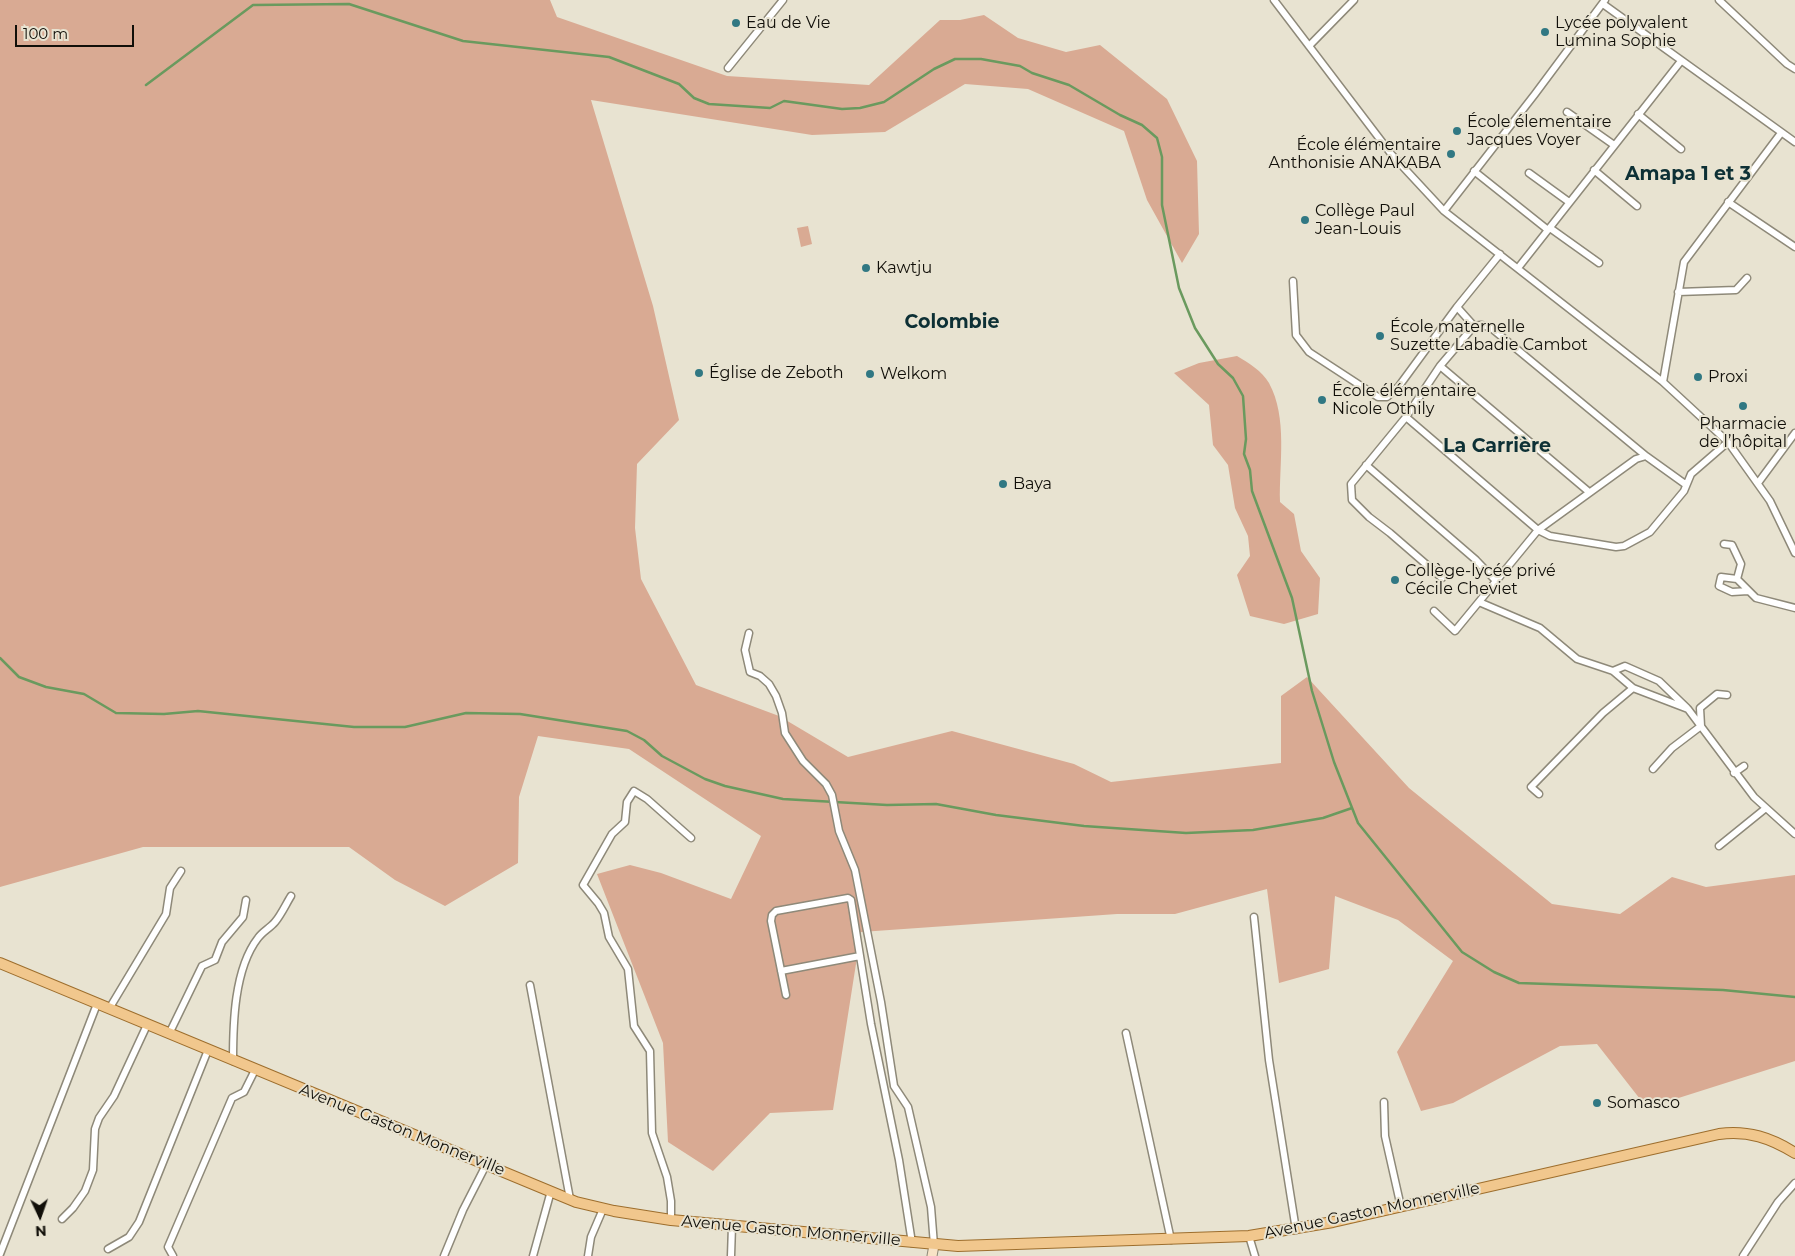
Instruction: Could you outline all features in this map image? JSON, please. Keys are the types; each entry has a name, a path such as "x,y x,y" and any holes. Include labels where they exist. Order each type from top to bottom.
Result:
{"main road":[{"name":"Avenue Gaston Monnerville","path":"0,962 233,1061 570,1199 603,1209 671,1220 934,1245 979,1247 1249,1236 1296,1230 1719,1134 1753,1134 1771,1140 1795,1153"}],"street":[{"path":"728,68 783,0"},
{"path":"1274,0 1392,155 1444,211 1663,382 1728,442 1770,501 1795,553"},
{"path":"1309,46 1354,0"},
{"path":"1718,0 1787,64 1795,69"},
{"path":"1444,211 1536,94 1604,2 1681,61 1795,142"},
{"path":"1518,268 1681,61"},
{"path":"1568,112 1614,145"},
{"path":"1638,114 1681,149"},
{"path":"1663,382 1684,262 1780,133"},
{"path":"1594,170 1637,206"},
{"path":"1474,171 1549,229 1599,263"},
{"path":"1530,173 1569,202"},
{"path":"1728,202 1795,247"},
{"path":"1293,281 1296,335 1309,352 1378,397 1392,394 1399,386 1457,307 1500,254"},
{"path":"1678,292 1736,290 1747,278"},
{"path":"1457,307 1474,326"},
{"path":"1442,578 1390,533 1369,518 1352,500 1351,484 1406,417 1440,366 1474,326 1490,327 1646,456 1685,484"},
{"path":"1440,366 1589,492"},
{"path":"1406,417 1538,530 1550,536 1584,543 1624,546 1650,532 1684,491 1685,484 1691,474 1728,442"},
{"path":"1758,484 1795,432"},
{"path":"1434,611 1455,631 1538,530 1632,462 1646,456"},
{"path":"1366,465 1476,560 1497,582"},
{"path":"1724,544 1732,545 1741,564 1737,579"},
{"path":"1748,591 1732,592 1719,586 1721,577 1737,579 1760,600 1795,608"},
{"path":"1479,602 1540,628 1580,660 1613,671 1633,688 1688,709"},
{"path":"749,633 745,650 750,672 768,684 776,696 782,713 785,733 803,761 826,784 832,795 839,831 855,870 881,1002 894,1086 908,1107 931,1207 934,1245 932,1256"},
{"path":"1613,671 1625,666 1659,681 1688,709 1734,773 1766,808 1795,834"},
{"path":"1539,794 1531,787 1536,781 1603,713 1633,688"},
{"path":"1701,726 1700,708 1717,694 1727,695"},
{"path":"1653,769 1672,748 1701,726"},
{"path":"1734,773 1744,766"},
{"path":"671,1220 671,1201 666,1177 652,1133 650,1051 634,1026 628,969 608,937 604,914 598,903 582,885 612,834 625,822 627,802 634,791 647,799 691,838"},
{"path":"1719,846 1766,808"},
{"path":"109,1009 166,914 170,888 181,871"},
{"path":"233,1061 234,1019 246,960 258,938 276,921 291,896"},
{"path":"786,995 771,922 772,915 776,911 848,898 850,900 912,1242"},
{"path":"169,1034 202,966 215,960 222,942 242,917 246,900"},
{"path":"1254,917 1268,1060 1296,1230"},
{"path":"781,971 860,956"},
{"path":"530,985 570,1199"},
{"path":"0,1254 97,1004"},
{"path":"62,1218 73,1208 85,1191 93,1170 95,1129 99,1118 118,1087 147,1025"},
{"path":"1126,1033 1170,1240"},
{"path":"108,1249 129,1237 138,1222 208,1050"},
{"path":"173,1256 168,1247 180,1215 232,1098 244,1092 255,1070"},
{"path":"1384,1102 1385,1136 1401,1207"},
{"path":"444,1256 463,1210 486,1165"},
{"path":"1743,1256 1778,1202 1795,1183"},
{"path":"533,1256 550,1191"},
{"path":"588,1256 591,1237 603,1209"},
{"path":"730,1256 732,1226"},
{"path":"1249,1236 1255,1256"}],"shaded area":[{"path":"0,0 550,0 557,17 727,76 869,85 940,20 960,20 984,15 1018,38 1066,52 1100,45 1167,99 1197,161 1199,234 1182,263 1147,200 1124,131 1028,89 965,84 885,132 812,135 591,100 653,306 679,420 637,464 635,528 641,579 696,685 779,716 848,757 952,731 1074,764 1111,782 1281,763 1281,696 1307,677 1409,788 1552,904 1620,914 1672,877 1706,887 1795,875 1795,1061 1647,1108 1597,1044 1560,1046 1453,1103 1421,1111 1397,1052 1453,961 1398,920 1335,896 1329,969 1279,983 1267,889 1175,914 1117,914 861,932 833,1110 770,1113 713,1171 668,1142 663,1043 597,874 630,865 661,873 731,899 761,836 629,749 538,736 519,797 518,863 445,906 395,880 349,847 143,847 0,887"},
{"path":"808,226 812,244 801,247 797,228"},
{"path":"1237,356 1251,364 1263,375 1275,397 1281,426 1280,502 1294,514 1301,551 1320,578 1318,614 1284,624 1250,616 1237,575 1250,556 1248,536 1235,508 1228,465 1213,445 1209,405 1174,373 1199,363"}],"waterway":[{"path":"146,85 253,5 349,4 463,41 609,57 679,84 694,98 709,104 770,108 784,101 842,109 860,108 884,102 934,69 955,59 981,59 1020,66 1032,73 1069,85 1120,115 1142,125 1157,138 1162,157 1162,205 1179,288 1195,328 1218,364 1233,378 1243,396 1246,439 1244,454 1250,470 1252,491 1292,598 1312,691 1334,762 1358,823 1462,952 1494,972 1519,983 1723,990 1795,997"},
{"path":"0,658 19,677 46,687 84,694 116,713 164,714 198,711 354,727 405,727 466,713 520,714 627,731 644,740 662,756 705,779 725,786 783,799 887,805 936,804 996,815 1084,826 1186,833 1253,830 1323,818 1352,808"}],"place":[{"name":"Eau de Vie","path":"736,23"},
{"name":"Lycée polyvalent Lumina Sophie","path":"1545,32"},
{"name":"École élementaire Jacques Voyer","path":"1457,131"},
{"name":"École élémentaire Anthonisie ANAKABA","path":"1451,154"},
{"name":"Collège Paul Jean-Louis","path":"1305,220"},
{"name":"Kawtju","path":"866,268"},
{"name":"École maternelle Suzette Labadie Cambot","path":"1380,336"},
{"name":"Église de Zeboth","path":"699,373"},
{"name":"Welkom","path":"870,374"},
{"name":"Proxi","path":"1698,377"},
{"name":"École élémentaire Nicole Othily","path":"1322,400"},
{"name":"Pharmacie de l’hôpital","path":"1743,406"},
{"name":"Baya","path":"1003,484"},
{"name":"Collège-lycée privé Cécile Cheviet","path":"1395,580"},
{"name":"Somasco","path":"1597,1103"}],"district":[{"name":"Amapa 1 et 3","path":"1688,174"},
{"name":"Colombie","path":"952,322"},
{"name":"La Carrière","path":"1497,446"}]}
